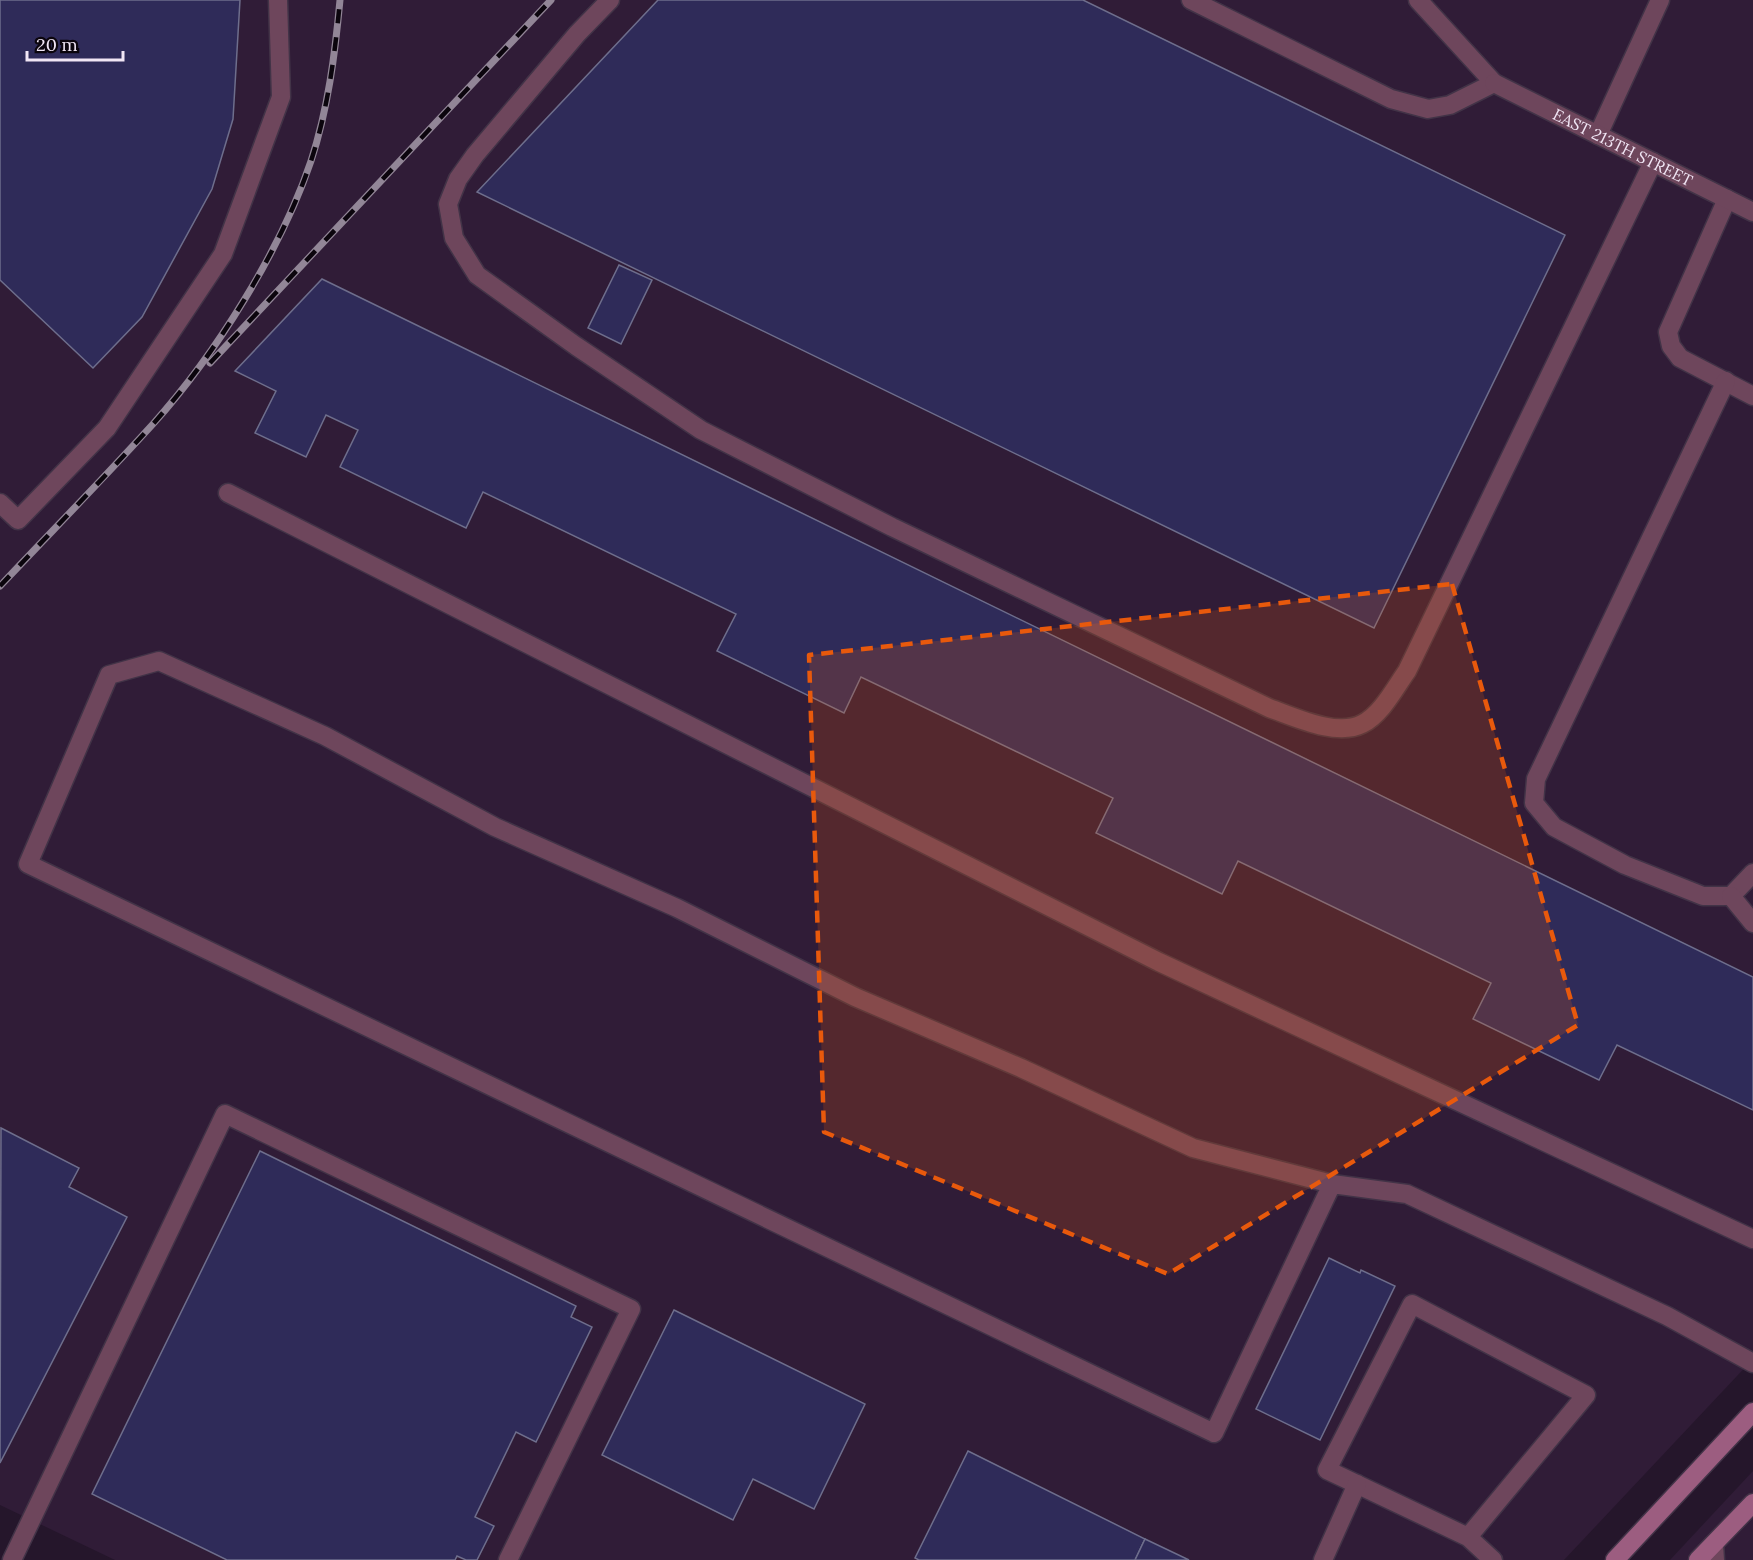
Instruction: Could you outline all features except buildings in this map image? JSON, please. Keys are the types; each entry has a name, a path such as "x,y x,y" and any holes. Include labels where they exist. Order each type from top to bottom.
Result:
{"main road":[{"path":"1616,1560 1753,1412"},
{"path":"1698,1560 1714,1552 1753,1503"}],"street":[{"path":"0,503 18,520 107,428 223,254 281,97 278,0"},
{"path":"610,0 570,43 475,155 458,179 448,204 454,238 477,275 576,346 701,430 892,527 1258,703 1316,725 1345,729 1363,724 1384,705 1407,671 1653,162"},
{"path":"1191,0 1391,99 1428,109 1450,105 1494,83 1418,0"},
{"path":"1598,135 1660,0"},
{"name":"EAST 213TH STREET","path":"1494,83 1753,212"},
{"path":"1727,199 1668,332 1671,346 1680,358 1753,396"},
{"path":"1725,381 1536,779 1534,803 1554,827 1625,865 1703,896 1731,896 1753,873"},
{"path":"228,493 1159,962 1753,1239"},
{"path":"1332,1184 1214,1432 28,864 109,675 159,662 325,736 495,827 677,908 855,997 1021,1068 1193,1148 1332,1184 1407,1194 1667,1316 1753,1363"},
{"path":"1731,896 1753,923"},
{"path":"12,1560 225,1114 630,1309 508,1560"},
{"path":"1468,1537 1586,1395 1412,1304 1327,1470 1468,1537 1493,1560"},
{"path":"1323,1560 1357,1484"}],"highlighted area":[{"path":"1452,584 1578,1025 1168,1274 824,1132 809,655"}],"shaded area":[{"path":"0,0 1753,0 1753,1359 1564,1560 115,1560 0,1505"},
{"path":"1753,1471 1753,1560 1670,1560"}],"railway":[{"path":"0,586 177,396 244,300 283,230 311,161 330,81 340,0"},
{"path":"210,363 551,0"}]}
